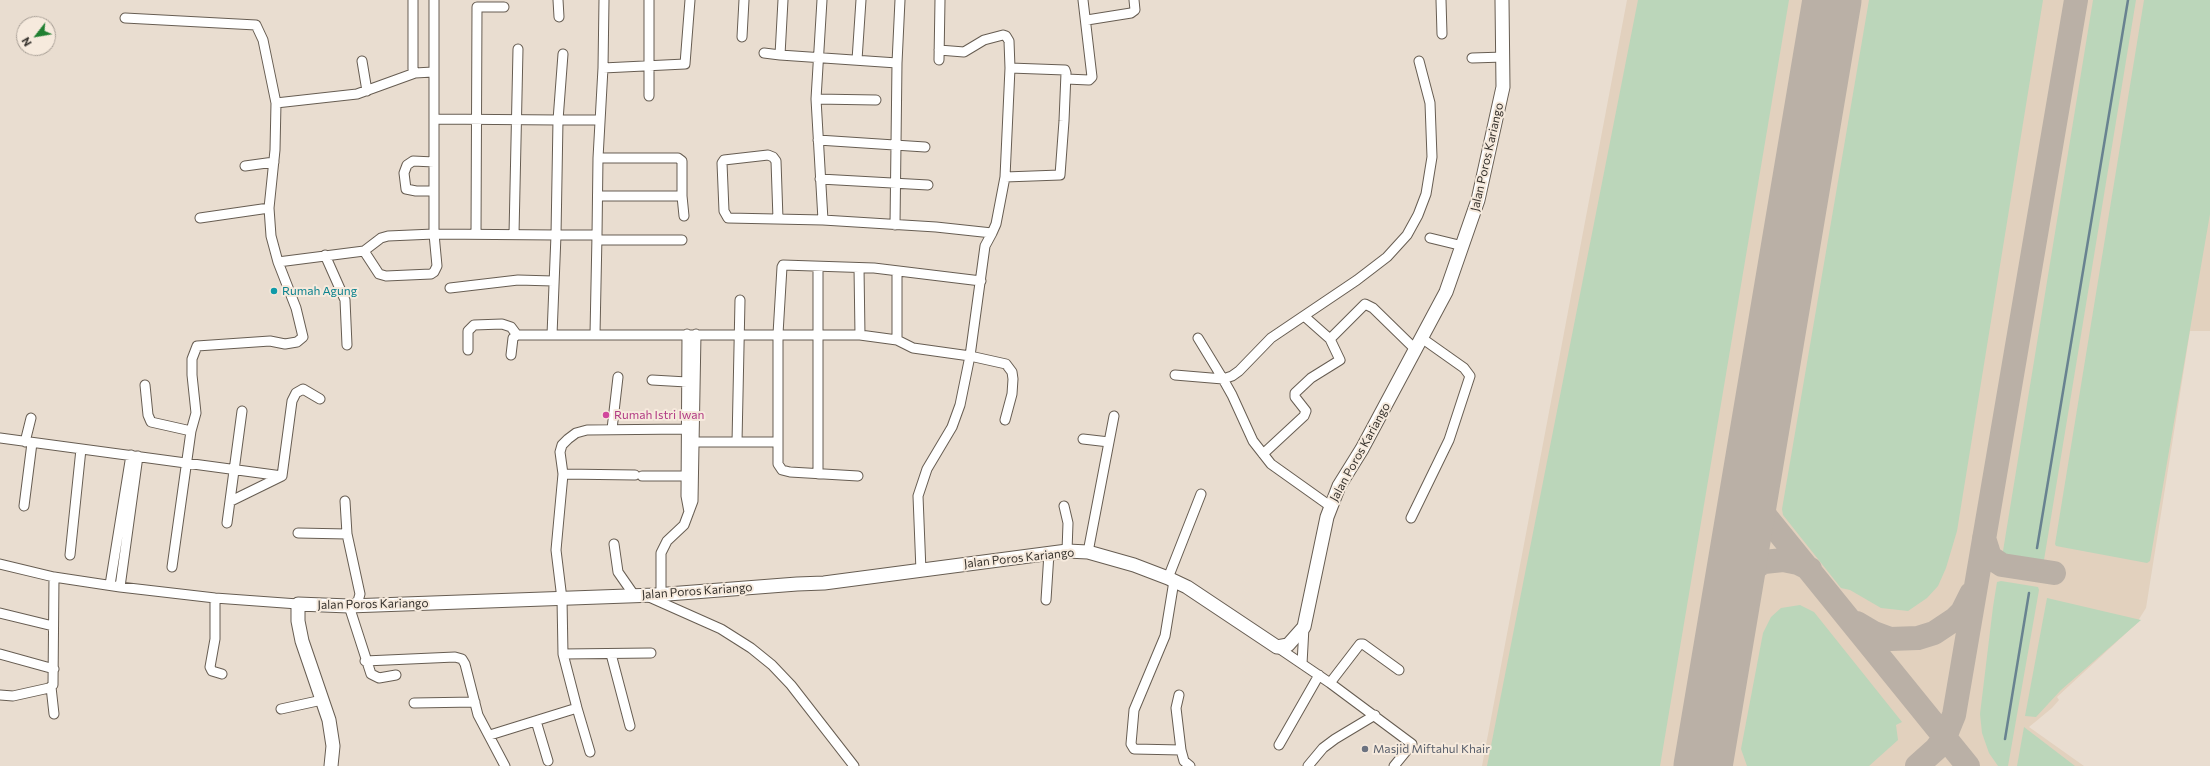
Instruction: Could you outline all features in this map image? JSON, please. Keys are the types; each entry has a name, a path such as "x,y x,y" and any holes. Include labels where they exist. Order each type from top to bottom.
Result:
{"main road":[{"name":"Jalan Poros Kariango","path":"298,604 349,606 562,599 824,583 921,571 987,560 1066,551 1088,552 1134,565 1171,580 1210,602 1277,648 1291,643 1304,627 1318,551 1330,506 1339,486 1362,449 1420,345 1446,292 1463,246 1478,200 1500,106 1503,87 1504,57 1502,0"},
{"path":"298,604 298,621 302,640 328,720 333,746 331,766"}],"street":[{"path":"413,0 412,62 415,73"},
{"path":"364,251 379,274 386,276 431,274 437,266 434,234 434,0"},
{"path":"558,0 559,17"},
{"path":"594,334 598,158 603,68 604,0"},
{"path":"649,0 649,96"},
{"path":"603,68 685,64 690,0"},
{"path":"742,37 744,0"},
{"path":"780,55 783,0"},
{"path":"822,0 816,99 823,220"},
{"path":"857,60 861,0"},
{"path":"895,225 897,63 900,0"},
{"path":"939,60 940,0"},
{"path":"1066,79 1089,80 1092,77 1087,20 1083,0"},
{"path":"1087,20 1131,13 1135,10 1134,0"},
{"path":"1441,0 1442,34"},
{"path":"476,234 477,7 504,7"},
{"path":"125,18 256,25 263,40 276,103 274,162 269,208 271,236 278,262 296,308 303,337 297,342 285,344 270,341 197,346 194,353 192,367 196,413 191,431 172,567"},
{"path":"921,571 918,496 927,469 955,420 960,405 970,356 985,246 996,224 1005,176 1010,68 1010,41 1003,35 984,40 964,52 939,50"},
{"path":"514,234 518,49"},
{"path":"764,53 897,63"},
{"path":"552,335 556,235 558,120 562,54"},
{"path":"1472,58 1504,57"},
{"path":"1174,375 1222,379 1232,376 1271,338 1357,280 1387,257 1407,234 1418,215 1426,194 1432,157 1430,103 1419,61"},
{"path":"362,62 367,91"},
{"path":"1005,176 1060,175 1066,79 1066,72 1063,69 1010,68"},
{"path":"276,103 347,95 367,91 415,73 433,72"},
{"path":"816,99 876,100"},
{"path":"434,119 600,120"},
{"path":"818,140 925,147"},
{"path":"778,219 776,161 773,157 768,155 724,160 722,163 724,211 726,217 778,219 823,220 992,233"},
{"path":"598,158 678,158 682,161 682,196 684,216"},
{"path":"434,162 413,161 408,165 404,173 406,189 416,191 434,191"},
{"path":"245,166 274,162"},
{"path":"820,179 928,185"},
{"path":"598,196 682,196"},
{"path":"200,218 269,208"},
{"path":"278,262 364,251 381,238 388,236 434,234 514,234 682,240"},
{"path":"1430,238 1463,246"},
{"path":"325,255 345,300 347,345"},
{"path":"858,476 782,470 778,464 778,334 783,265 897,271 981,281"},
{"path":"818,267 818,474"},
{"path":"859,268 860,334"},
{"path":"897,271 897,340"},
{"path":"450,288 518,280 553,281"},
{"path":"738,442 740,300"},
{"path":"1330,339 1365,304 1373,308 1420,345 1464,368 1470,376 1449,440 1411,518"},
{"path":"1263,454 1304,416 1306,411 1295,397 1295,393 1311,378 1340,360 1340,356 1330,339 1304,316"},
{"path":"468,350 468,335 474,325 508,325 518,335"},
{"path":"689,512 686,496 686,429 687,382 691,334"},
{"path":"661,594 661,553 667,541 684,525 693,501 694,442 691,334"},
{"path":"511,355 513,338 518,335 860,334 897,340 913,348 970,356 1002,363 1010,367 1013,379 1012,394 1004,420"},
{"path":"1198,338 1232,395 1253,440 1263,454 1278,471 1330,506"},
{"path":"612,429 618,377"},
{"path":"652,380 687,382"},
{"path":"145,385 148,415 151,422 191,431"},
{"path":"282,476 292,401 296,393 303,389 320,399"},
{"path":"227,522 242,411"},
{"path":"1088,552 1114,416"},
{"path":"24,506 31,418"},
{"path":"590,752 563,654 562,599 556,550 563,474 560,452 562,445 576,433 587,430 686,429"},
{"path":"0,438 282,476"},
{"path":"1084,439 1109,442"},
{"path":"694,442 777,442"},
{"path":"70,555 81,449"},
{"path":"110,585 134,455"},
{"path":"120,587 134,455"},
{"path":"563,474 686,476"},
{"path":"231,501 282,476"},
{"path":"1181,750 1134,749 1131,744 1134,710 1165,636 1171,580 1201,494"},
{"path":"345,501 347,534 360,594 358,600 349,606 365,661 374,677 396,675"},
{"path":"1064,506 1068,523 1066,551"},
{"path":"298,533 347,534"},
{"path":"614,544 618,572 640,595 721,630 751,648 772,665 790,685 854,766"},
{"path":"1046,600 1049,553"},
{"path":"0,564 54,577 120,587 216,598 298,604"},
{"path":"54,577 54,670 51,687 54,714"},
{"path":"216,598 215,639 210,667 212,671 222,674"},
{"path":"0,613 53,626"},
{"path":"1302,664 1304,627"},
{"path":"1330,683 1360,644 1363,644 1399,670"},
{"path":"1277,648 1319,675 1412,744 1394,766"},
{"path":"563,654 651,653"},
{"path":"0,654 54,670"},
{"path":"611,654 630,726"},
{"path":"365,661 455,656 462,659 465,664 482,723 490,735 505,766"},
{"path":"1279,745 1319,675"},
{"path":"0,695 13,696 51,687"},
{"path":"1179,695 1176,708 1181,750 1184,761 1190,766"},
{"path":"281,709 322,700"},
{"path":"414,703 475,702"},
{"path":"490,735 577,708"},
{"path":"1308,766 1323,748 1374,715"},
{"path":"536,721 548,761"}],"shaded area":[{"path":"1627,0 2210,0 2210,331 2190,331 2146,608 2136,624 2057,697 2059,700 2052,708 2029,727 2084,766 1482,766"}],"green space":[{"path":"1638,0 1789,0 1660,766 1487,766"},
{"path":"1869,0 2043,0 1957,531 1946,568 1938,586 1927,598 1908,611 1881,608 1850,590 1841,588 1783,515 1782,509"},
{"path":"2093,0 2136,0 2044,560 2038,563 2008,558 2003,555 2003,551"},
{"path":"2144,0 2210,0 2210,214 2150,561 2147,563 2056,546 2055,544"},
{"path":"2001,581 2038,587 2039,590 2008,766 1998,766 1989,753 1982,733 1980,714 1993,607 1997,582"},
{"path":"2047,598 2141,620 2061,690 2036,717 2025,716"},
{"path":"1800,605 1814,612 1902,722 1896,725 1898,740 1869,766 1747,766 1741,749 1763,633 1771,617 1781,608"},
{"path":"2024,727 2075,766 2017,766"}],"waterway":[{"path":"2037,548 2128,0"},
{"path":"2005,739 2029,593"}],"taxiway":[{"path":"1917,766 1936,749 1945,737 1954,715 2076,0"},
{"path":"1753,473 1753,491 1757,503 1767,518 1968,766"},
{"path":"1984,538 1990,557 2002,565 2054,573"},
{"path":"1735,579 1764,562 1783,560 1798,563 1810,569"},
{"path":"1857,623 1874,633 1890,639 1918,638 1934,633 1955,619 1962,612 1971,594"}],"runway":[{"path":"1703,766 1832,0"}],"place":[{"name":"Rumah Agung","path":"274,291"},
{"name":"Rumah Istri Iwan","path":"606,415"},
{"name":"Masjid Miftahul Khair","path":"1365,749"}]}
